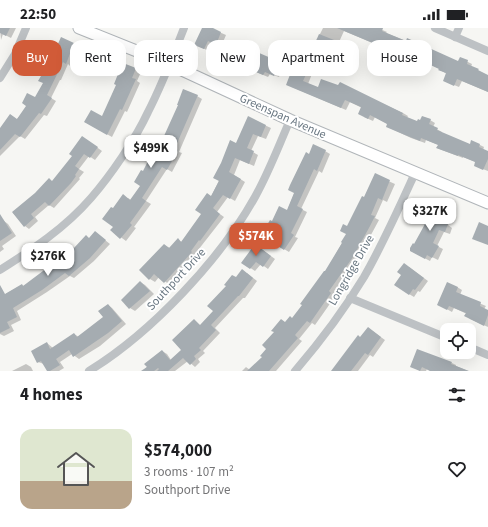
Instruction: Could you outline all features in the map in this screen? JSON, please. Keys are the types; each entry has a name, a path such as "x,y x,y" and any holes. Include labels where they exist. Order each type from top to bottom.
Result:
{"street":[{"path":"0,78 15,54 26,28"},
{"name":"Greenspan Avenue","path":"78,28 134,50"},
{"path":"179,40 184,28"},
{"path":"435,28 488,50"},
{"path":"455,37 459,28"},
{"path":"0,270 38,246 67,222 91,198 112,170 138,130 148,113 164,76"},
{"name":"Greenspan Avenue","path":"195,76 290,120 488,203"},
{"name":"Southport Drive","path":"90,371 129,343 164,312 219,250 234,231 255,196 267,174 290,120"},
{"name":"Longridge Drive","path":"295,371 313,349 364,276 393,221 415,173"},
{"path":"350,298 440,335"},
{"path":"476,350 488,355"}],"building":[{"path":"0,28 10,28 6,36 0,33"},
{"path":"202,28 213,28 221,32 218,40 206,40 204,49 198,47 198,40 196,40"},
{"path":"337,28 383,28 382,31 404,40 367,40"},
{"path":"319,34 334,40 316,40"},
{"path":"61,37 70,41 70,54 66,64 63,62 62,64 62,40 60,40"},
{"path":"432,49 458,61 460,57 468,60 467,64 488,75 488,92 457,79 454,86 443,81 446,73 438,70 439,69 432,66"},
{"path":"260,53 268,57 268,73 265,72 263,75 260,74"},
{"path":"126,64 134,67 132,78 136,79 122,110 120,109 107,135 84,122 91,110 102,116 116,85 114,84 117,76 126,76"},
{"path":"41,76 56,76 47,95 52,98 41,114 39,113 20,137 15,134 0,150 0,128 10,114 17,119 26,106 22,103 27,93 35,97 43,83 38,81"},
{"path":"289,76 305,76 303,81 318,87 321,79 338,85 340,82 403,113 402,115 417,121 418,119 420,120 422,116 431,119 429,124 438,128 437,130 470,144 471,140 480,144 479,147 488,151 488,159 483,170 474,166 475,162 436,148 438,145 421,138 420,141 386,127 387,124 370,115 368,119 358,114 361,107 345,100 341,108 286,85"},
{"path":"183,89 198,95 175,148 178,150 167,170 162,167 142,198 146,201 130,223 132,225 120,239 110,230 113,227 102,219 111,207 113,208 123,194 130,200 140,186 134,182 141,170 143,171 154,149 160,152 168,138 164,136 178,105"},
{"path":"248,116 266,125 261,137 253,134 247,148 254,151 249,164 235,158 229,172 241,179 230,199 223,195 213,208 220,214 200,241 199,240 191,251 192,252 164,283 154,274 149,280 139,270 164,244 169,248 178,238 181,242 201,214 195,210 207,193 211,196 219,181 213,178 230,140 236,143"},
{"path":"82,136 98,147 90,158 84,154 75,166 79,169 71,183 49,206 45,202 31,214 34,218 24,227 12,212 35,193 49,178 52,181 72,156 69,154"},
{"path":"313,144 326,150 317,171 314,169 297,206 303,209 291,233 294,235 284,250 273,243 275,239 263,232 270,220 272,221 279,206 287,210 294,193 288,190 306,152 309,154"},
{"path":"375,173 390,180 382,200 378,198 371,215 375,216 370,226 353,257 329,291 331,293 310,323 307,321 295,335 298,338 269,371 247,371 262,357 260,356 266,349 262,345 274,332 271,331 281,319 285,322 290,316 292,318 302,305 300,304 325,271 346,234 340,231 343,224 347,226 362,196 364,197"},
{"path":"434,204 449,210 443,222 448,224 445,232 439,230 433,243 439,246 432,258 427,255 425,259 410,251 410,248 413,243 414,244 425,224 422,223 426,212 427,213 428,210 431,211"},
{"path":"0,214 12,233 0,241"},
{"path":"479,222 488,226 488,245 472,239"},
{"path":"95,231 106,240 90,258 69,276 65,273 42,290 13,308 17,317 7,322 10,328 0,333 0,285 5,294 22,284 23,286 51,265 52,266 73,247 74,248 86,235 89,238"},
{"path":"255,244 271,256 263,267 256,262 250,269 241,263"},
{"path":"404,263 424,278 409,295 394,285 401,275 397,272"},
{"path":"242,269 253,278 239,296 211,325 216,330 199,348 201,350 194,356 196,359 190,365 183,358 168,371 157,371 159,369 158,368 154,371 141,371 147,367 144,364 162,350 170,360 181,350 172,340 194,319 200,325 213,311 207,306 226,286 224,285 232,275 236,277"},
{"path":"140,281 150,291 129,309 121,300"},
{"path":"447,282 458,287 456,292 481,302 480,306 488,310 488,315 484,326 464,316 466,313 449,306 447,310 437,305"},
{"path":"108,304 122,321 108,333 73,357 69,350 56,359 60,365 50,371 47,371 41,361 37,363 31,351 47,342 50,349 74,333 77,337 103,317 98,311"},
{"path":"368,327 381,337 368,355 365,353 351,371 331,371 358,335 360,337"},
{"path":"417,349 440,358 440,359 452,362 451,364 469,371 430,371 422,367 420,371 410,367"}]}
